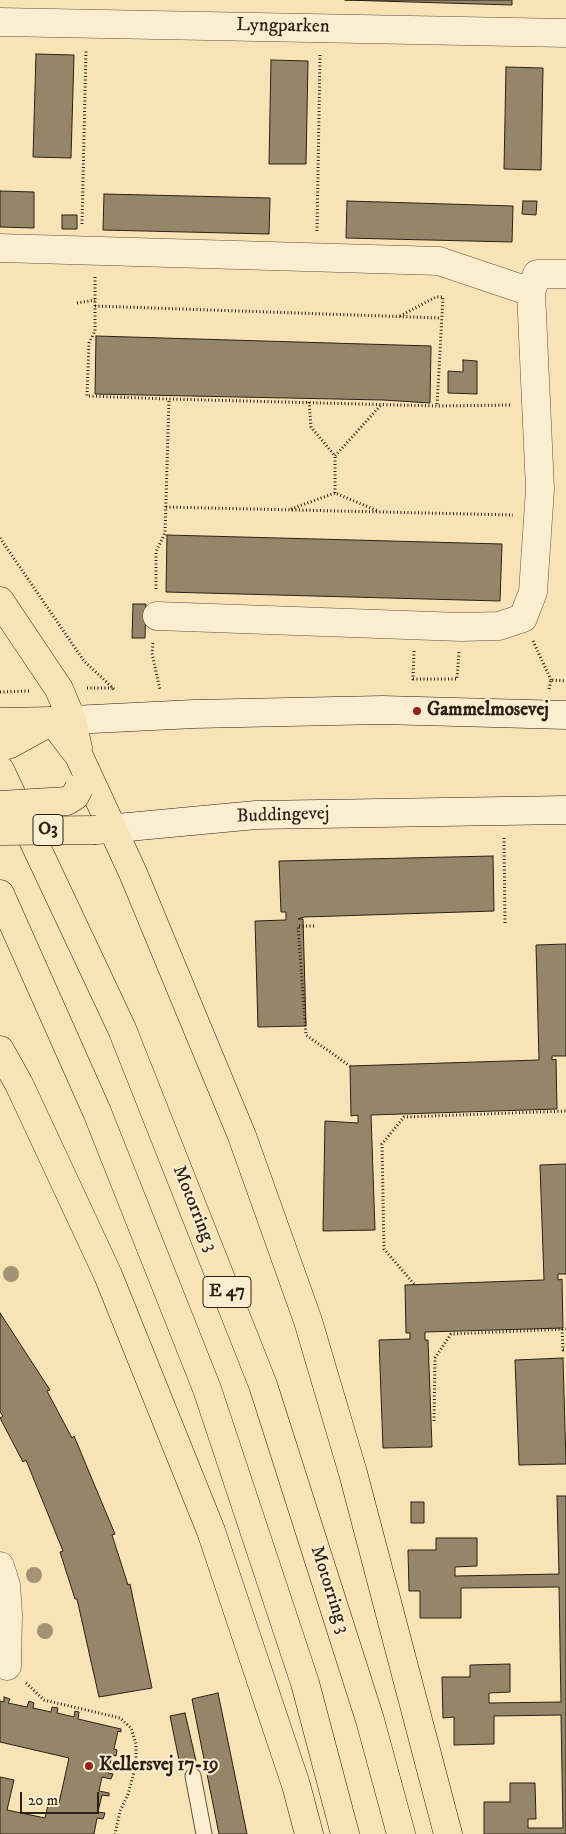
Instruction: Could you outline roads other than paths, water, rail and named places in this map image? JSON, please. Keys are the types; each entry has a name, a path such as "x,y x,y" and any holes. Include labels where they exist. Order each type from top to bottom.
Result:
{"main road":[{"path":"0,601 59,689 62,721 79,756 104,829 133,873 242,1136 308,1321 353,1473 448,1834"},
{"path":"0,722 62,721"},
{"path":"0,747 62,721"},
{"path":"0,805 67,801 75,796 79,788 79,756"},
{"name":"Motorring 3","path":"0,770 122,1029 263,1385 370,1720 401,1834"},
{"name":"Buddingevej","path":"0,831 104,829"},
{"name":"E 47","path":"0,894 97,1112 207,1389 305,1683 345,1834"},
{"path":"0,1050 23,1093 108,1275 211,1531 296,1785 309,1834"}],"street":[{"name":"Lyngparken","path":"0,22 566,33"},
{"path":"0,248 439,261 531,292"},
{"path":"156,616 461,627 499,626 522,618 533,592 540,489 531,292 537,274 566,274"},
{"path":"62,721 131,717 382,710 566,714"},
{"name":"Buddingevej","path":"104,829 256,815 566,810"},
{"path":"0,1566 6,1585 8,1614 6,1666"}],"lane":[{"path":"193,1776 204,1834"}],"place":[{"name":"Gammelmosevej","path":"417,711"},
{"name":"Kellersvej 17-19","path":"89,1766"}]}
